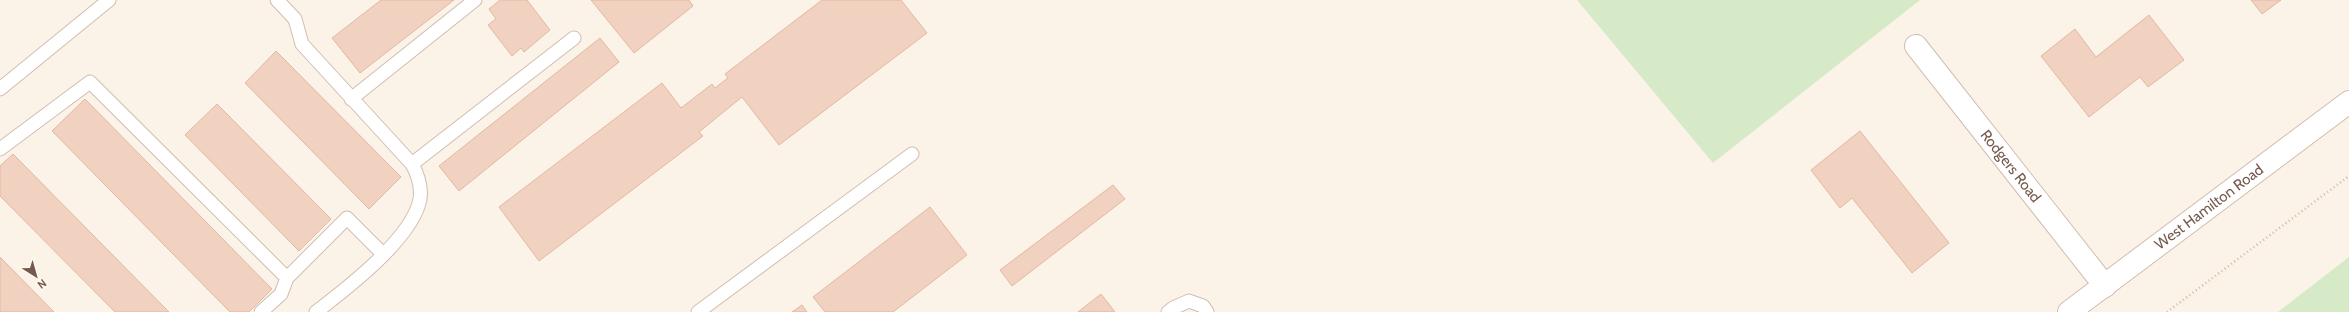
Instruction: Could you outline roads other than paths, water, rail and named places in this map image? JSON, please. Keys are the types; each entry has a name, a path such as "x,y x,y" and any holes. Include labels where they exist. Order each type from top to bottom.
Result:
{"main road":[{"name":"Rodgers Road","path":"1916,46 2105,286"},
{"name":"West Hamilton Road","path":"2069,312 2349,102"}],"lane":[{"path":"2,83 109,0"},
{"path":"277,0 296,19 302,44 412,164 419,176 420,199 408,225 360,278 316,312"},
{"path":"351,99 475,0"},
{"path":"412,164 574,38"},
{"path":"0,149 90,82 287,278"},
{"path":"698,312 912,154"},
{"path":"260,312 281,294 287,278 347,218 383,254"},
{"path":"1168,312 1173,308 1190,301 1203,306 1207,312"}]}
